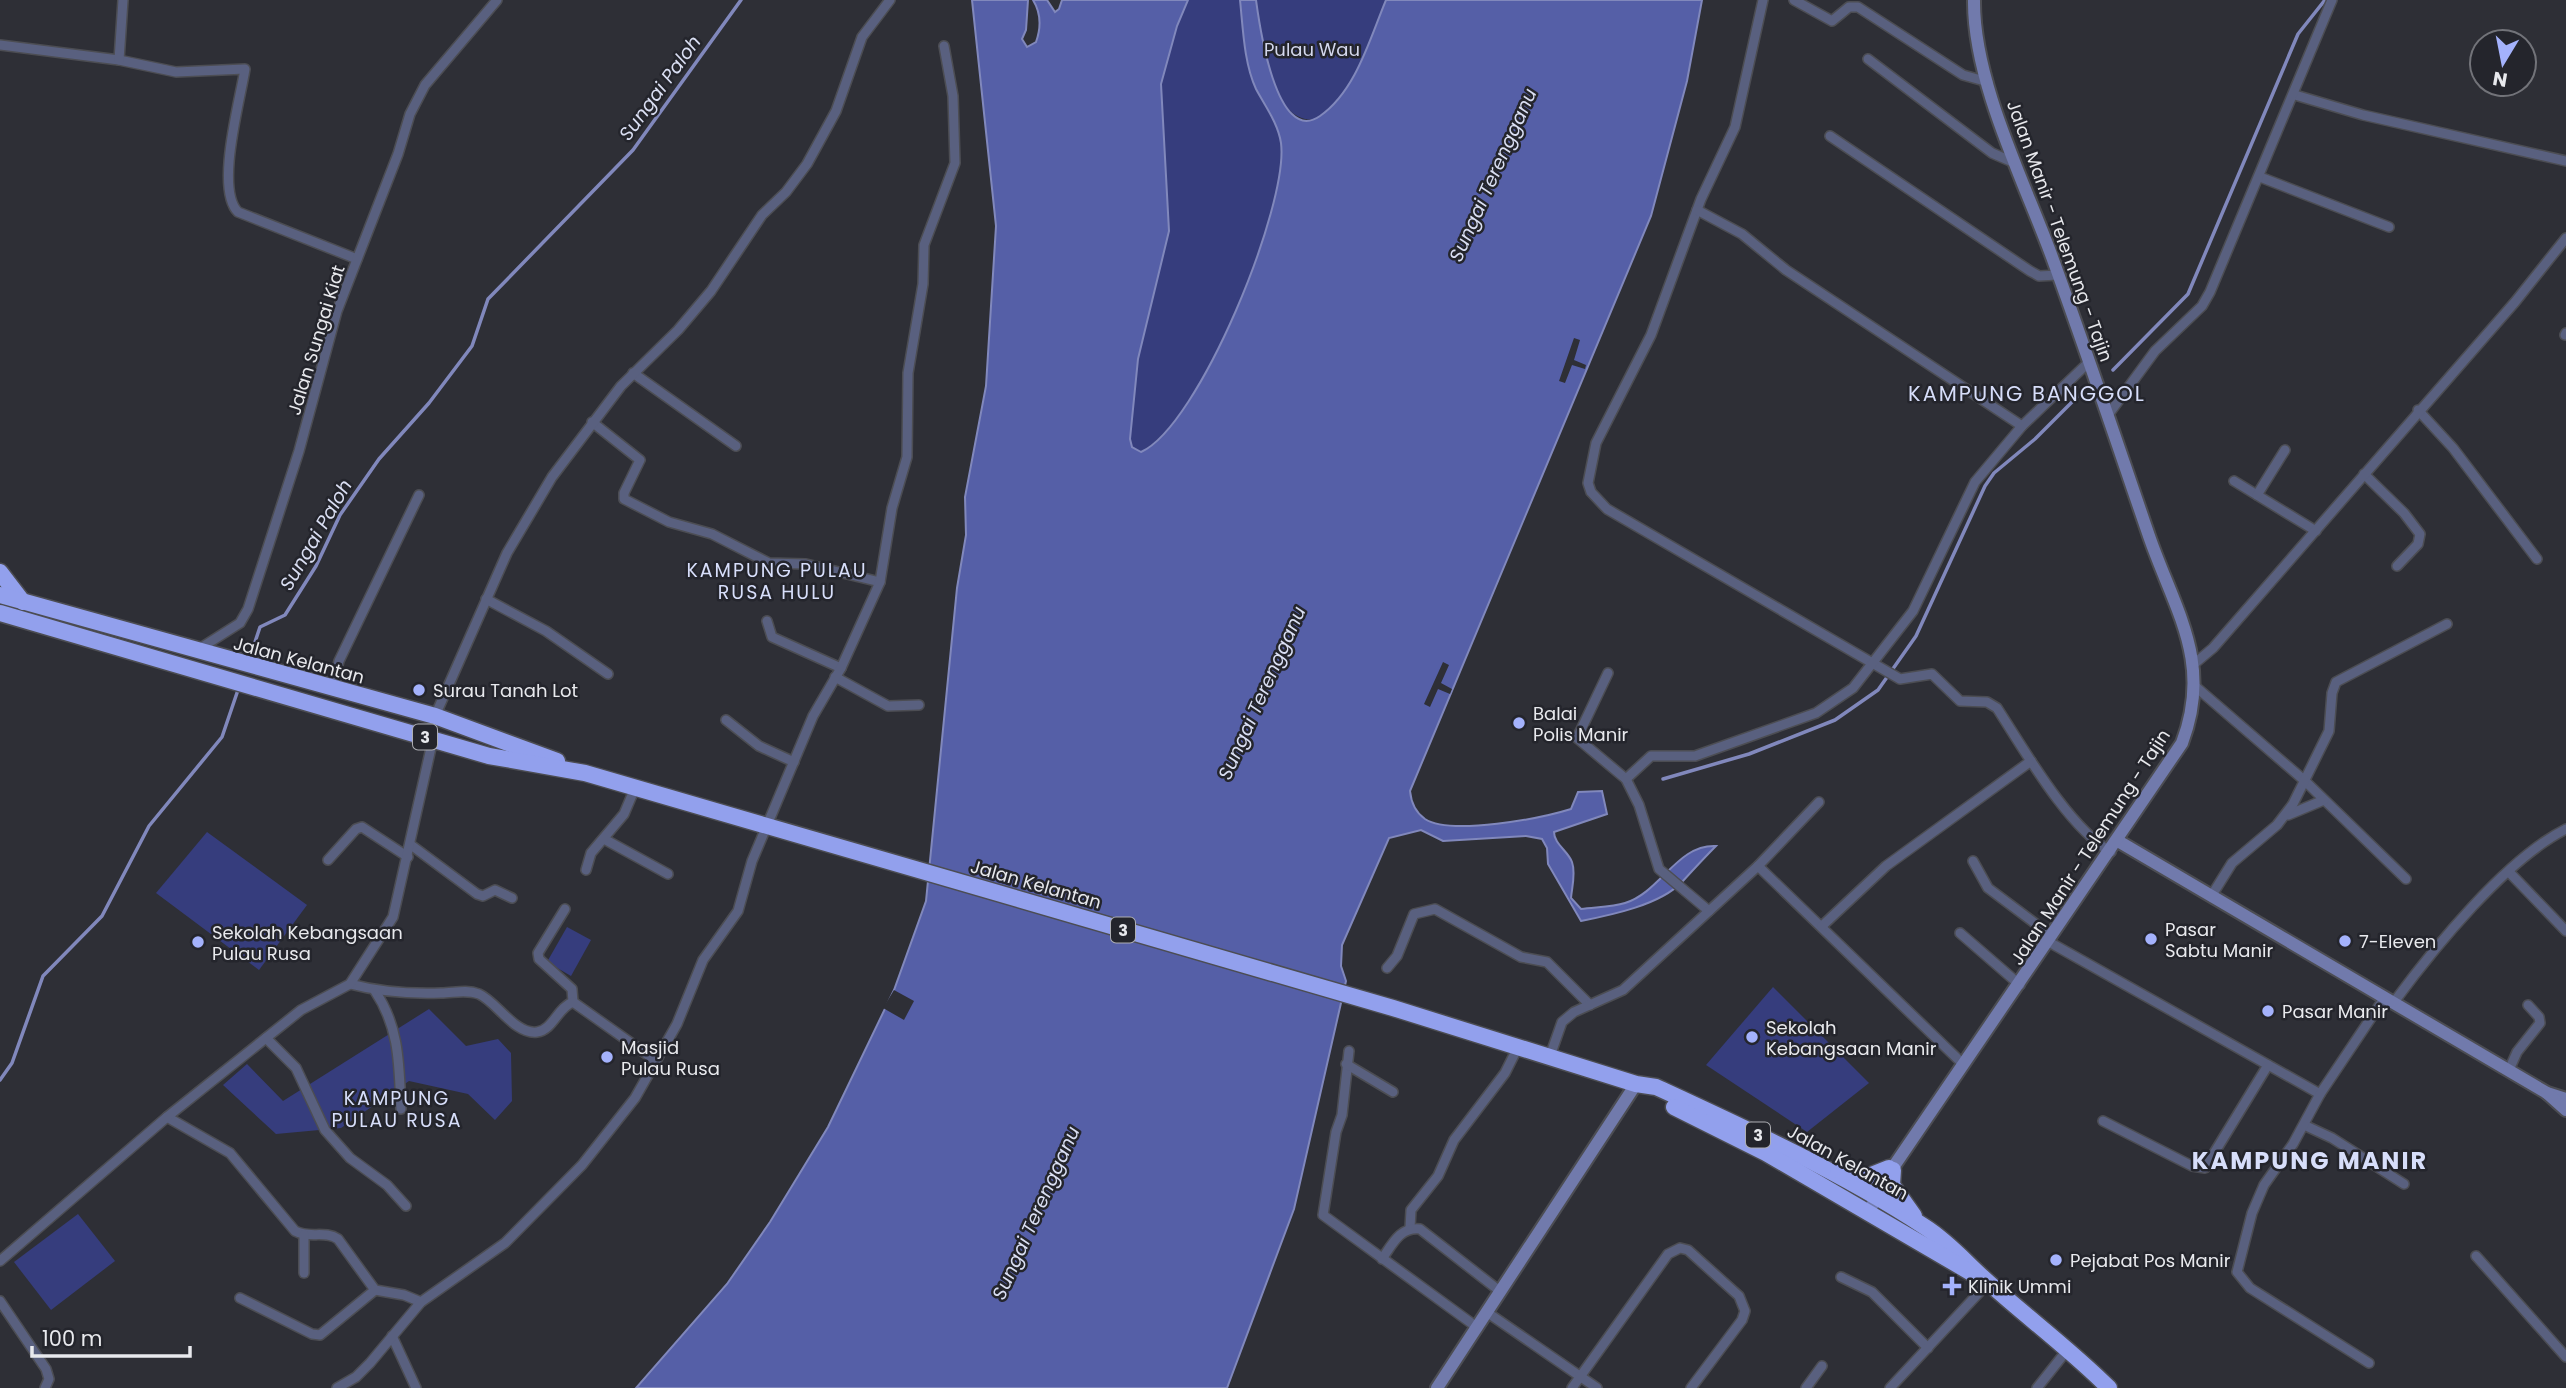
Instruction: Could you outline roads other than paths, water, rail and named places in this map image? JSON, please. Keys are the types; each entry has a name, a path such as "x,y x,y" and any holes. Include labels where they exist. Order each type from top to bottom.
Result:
{"highway":[{"path":"0,572 23,602"},
{"name":"Jalan Kelantan","path":"0,596 432,716 520,745 585,773"},
{"path":"0,606 31,615 51,628"},
{"name":"Jalan Kelantan","path":"0,613 489,755 585,773 1393,1008 1636,1084 1869,1203 1924,1227 1957,1250 1988,1283"},
{"path":"432,716 446,726 496,744 498,751 489,755"},
{"name":"Jalan Kelantan","path":"1636,1084 1656,1087 1774,1144 1869,1203 1988,1283 2068,1349 2109,1388"},
{"path":"1774,1144 1860,1176 1869,1176 1892,1168 1894,1192 1924,1227"}],"main road":[{"name":"Jalan Manir - Telemung - Tajin","path":"1869,1203 2114,847 2182,743 2190,723 2196,687 2187,630 2154,550 2090,361 2015,163 1988,82 1977,44 1974,0"},
{"path":"2114,847 2212,895 2547,1093 2566,1110"},
{"path":"1437,1388 1636,1084"},
{"path":"2547,1093 2566,1099"}],"street":[{"path":"119,60 122,0"},
{"name":"Jalan Sungai Kiat","path":"195,652 245,617 299,451 337,311 398,154 410,114 425,85 497,0"},
{"path":"432,716 507,553 552,477 592,422 633,373 678,330 711,291 762,215 786,192 807,164 836,111 862,37 890,0"},
{"path":"1763,0 1740,110 1697,210 1651,335 1596,443 1588,471 1591,492 1607,509 1900,679 1932,674 1960,701 1987,702 1997,708 2031,761 2095,843 2114,847"},
{"path":"1794,0 1832,21 1849,7 1858,7 1963,75 1988,82"},
{"path":"2109,415 2155,351 2202,306 2295,95 2332,0"},
{"path":"0,45 119,60 176,72 245,69 230,153 228,195 231,205 238,212 357,259"},
{"path":"337,1388 356,1377 421,1302 505,1242 565,1184 627,1110 677,1024 703,960 738,911 752,861 813,716 841,668 880,582 892,508 907,457 908,373 923,284 924,245 956,163 953,96 944,46"},
{"path":"1868,59 1992,153 2015,163"},
{"path":"2295,95 2363,115 2566,161"},
{"path":"1830,136 2030,271 2039,276 2058,275"},
{"path":"2260,177 2389,227"},
{"path":"1697,210 1742,234 1786,270 2022,426"},
{"path":"2194,664 2213,648 2316,531 2418,410 2515,302 2566,238"},
{"path":"1626,779 1651,756 1695,756 1815,713 1853,688 1876,664 1913,611 1975,482 2022,426 2090,361"},
{"path":"633,373 736,446"},
{"path":"2418,410 2453,449 2537,559"},
{"path":"592,422 640,460 624,493 624,499 669,522 712,534 769,563 806,564 880,582"},
{"path":"2257,495 2285,450"},
{"path":"2364,474 2404,513 2420,534 2418,544 2397,566"},
{"path":"2234,481 2316,531"},
{"path":"332,689 339,662 419,495"},
{"path":"486,599 546,631 608,674"},
{"path":"767,621 772,637 841,668"},
{"path":"2286,816 2331,724 2332,693 2336,682 2446,624"},
{"path":"1608,673 1577,738 1626,779 1639,805 1660,869 1709,911"},
{"path":"835,677 888,706 919,705"},
{"path":"2196,687 2305,781 2406,879"},
{"path":"726,720 759,746 794,762"},
{"path":"0,1261 167,1117 301,1010 350,984 393,917 433,739"},
{"path":"1822,926 1886,866 2031,761"},
{"path":"586,870 591,853 624,814 635,788"},
{"path":"2212,895 2232,863 2286,816 2324,800"},
{"path":"1550,1056 1562,1022 1623,990 1758,866 1819,802"},
{"path":"328,860 356,829 362,827 408,858"},
{"path":"2369,1363 2250,1288 2237,1272 2252,1213 2264,1185 2305,1125 2320,1094 2390,1000 2508,872 2536,846 2566,830"},
{"path":"604,839 668,874"},
{"path":"411,845 477,894 483,896 495,890 512,898"},
{"path":"1973,861 1988,888 2050,939 2320,1094"},
{"path":"1758,866 1964,1065"},
{"path":"2508,872 2566,931"},
{"path":"565,909 538,953 572,989 573,1002"},
{"path":"1387,968 1397,956 1414,914 1435,909 1521,957 1547,962 1590,1005"},
{"path":"1961,933 2020,985"},
{"path":"350,984 375,991 444,993 464,990 477,993 521,1028 538,1032 546,1028 565,1005 573,1002"},
{"path":"375,991 386,1007 398,1040 401,1110"},
{"path":"573,1002 655,1060"},
{"path":"2509,1070 2517,1052 2540,1023 2539,1017 2528,1005"},
{"path":"266,1038 296,1068 325,1130 350,1158 387,1185 406,1206"},
{"path":"1410,1228 1411,1210 1438,1176 1454,1140 1505,1073 1518,1047"},
{"path":"1349,1051 1342,1115 1321,1210 1327,1219 1478,1328"},
{"path":"1346,1064 1393,1092"},
{"path":"2103,1121 2192,1166 2206,1168 2268,1065"},
{"path":"167,1117 230,1153 295,1231 304,1235 332,1235 338,1239 375,1290 404,1295 421,1302"},
{"path":"2305,1125 2404,1184"},
{"path":"1382,1259 1401,1232 1410,1228 1429,1234 1501,1292"},
{"path":"304,1235 304,1273"},
{"path":"1572,1388 1668,1254 1680,1248 1688,1250 1739,1296 1745,1311 1742,1320 1691,1388"},
{"path":"2476,1256 2566,1357"},
{"path":"1841,1277 1872,1292 1928,1348"},
{"path":"1890,1388 1988,1283"},
{"path":"240,1298 320,1335 375,1290"},
{"path":"0,1301 46,1369 46,1388"},
{"path":"1488,1313 1597,1388"},
{"path":"392,1336 416,1388"},
{"path":"2037,1388 2068,1349"},
{"path":"1806,1388 1822,1366"}],"water":[{"name":"Sungai Terengganu","path":"972,0 1028,0 1026,30 1022,39 1027,47 1036,42 1039,31 1039,15 1033,0 1047,0 1055,12 1062,0 1188,0 1177,26 1161,84 1169,231 1138,359 1130,439 1132,447 1141,452 1164,434 1213,359 1256,261 1271,214 1280,173 1281,143 1249,68 1240,0 1256,0 1266,55 1281,99 1292,114 1305,121 1320,116 1343,93 1360,63 1386,0 1702,0 1687,81 1651,216 1410,791 1414,806 1425,819 1438,824 1475,826 1557,813 1571,809 1578,792 1602,791 1607,814 1554,832 1556,840 1572,862 1574,875 1571,898 1581,909 1625,903 1638,897 1690,853 1702,847 1716,846 1682,882 1661,897 1635,908 1581,921 1548,864 1547,848 1542,839 1526,836 1443,841 1421,830 1389,838 1342,945 1341,966 1346,981 1294,1209 1227,1388 636,1388 727,1284 770,1222 828,1127 894,990 926,901 957,588 966,535 965,497 986,386 996,226"}],"waterway":[{"name":"Sungai Paloh","path":"249,660 260,627 285,615 316,566 340,515 379,459 429,403 472,346 488,299 633,150 741,0"},
{"path":"2113,370 2188,294 2298,34 2325,0"},
{"path":"1663,779 1749,754 1835,720 1878,690 1916,636 1985,486 1994,473 2035,439 2082,392"},
{"name":"Sungai Paloh","path":"0,1080 12,1063 43,976 102,916 149,826 222,737 239,687"}],"place":[{"name":"Surau Tanah Lot","path":"419,690"},
{"name":"Balai Polis Manir","path":"1519,723"},
{"name":"Pasar Sabtu Manir","path":"2151,939"},
{"name":"7-Eleven","path":"2345,941"},
{"name":"Sekolah Kebangsaan Pulau Rusa","path":"198,942"},
{"name":"Pasar Manir","path":"2268,1011"},
{"name":"Sekolah Kebangsaan Manir","path":"1752,1037"},
{"name":"Masjid Pulau Rusa","path":"607,1057"},
{"name":"Pejabat Pos Manir","path":"2056,1260"},
{"name":"Klinik Ummi","path":"1952,1286"}],"district":[{"name":"KAMPUNG BANGGOL","path":"2027,393"},
{"name":"KAMPUNG PULAU RUSA HULU","path":"777,581"},
{"name":"KAMPUNG PULAU RUSA","path":"397,1109"},
{"name":"KAMPUNG MANIR","path":"2310,1160"}],"park label":[{"name":"Pulau Wau","path":"1312,49"}]}
